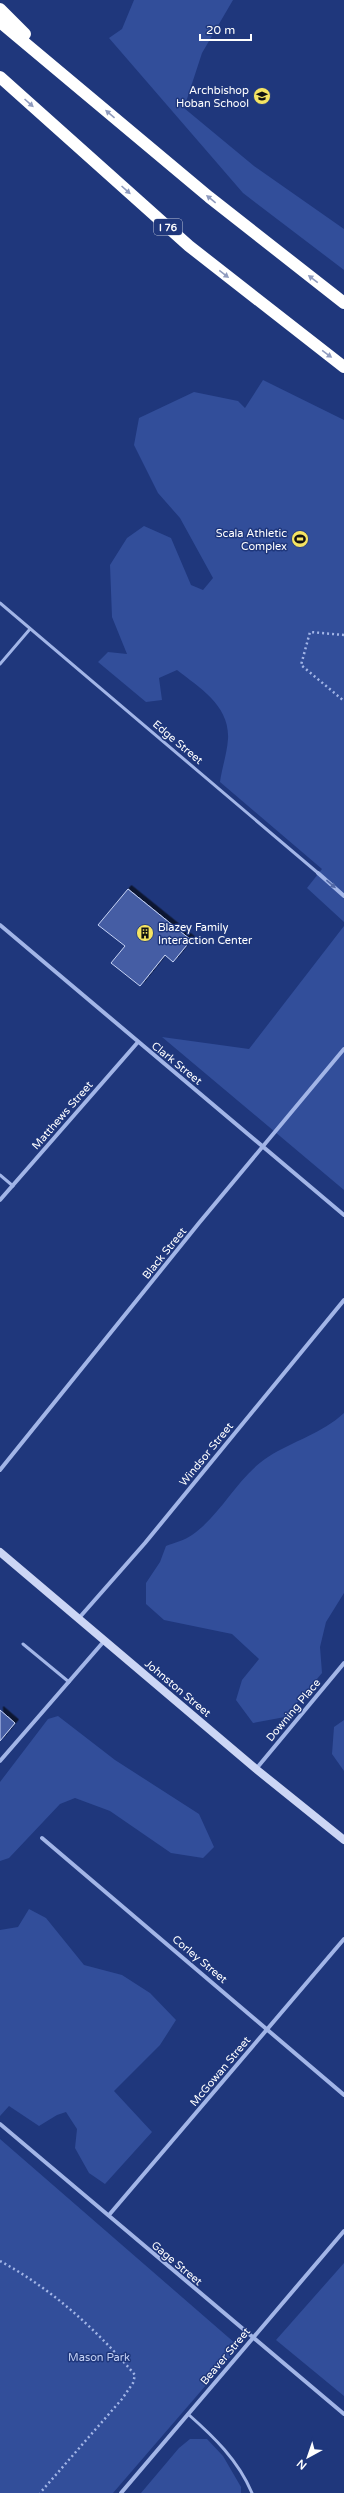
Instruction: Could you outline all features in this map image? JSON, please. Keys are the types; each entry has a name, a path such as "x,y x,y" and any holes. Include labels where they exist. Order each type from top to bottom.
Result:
{"highway":[{"path":"0,8 75,84"},
{"path":"0,22 227,212 344,303"},
{"name":"I 76","path":"0,77 189,246 344,367"}],"main road":[{"name":"Johnston Street","path":"0,1552 256,1769 344,1840"}],"street":[{"name":"Edge Street","path":"318,873 344,896"},
{"name":"Clark Street","path":"0,925 263,1145 344,1215"},
{"name":"Matthews Street","path":"0,1200 138,1042"},
{"name":"Black Street","path":"0,1470 263,1145 344,1049"},
{"name":"Windsor Street","path":"79,1618 145,1543 344,1300"},
{"path":"0,1761 105,1640"},
{"name":"Downing Place","path":"256,1769 344,1663"},
{"name":"Corley Street","path":"42,1838 344,2095"},
{"name":"McGowan Street","path":"109,2215 344,1939"},
{"name":"Gage Street","path":"0,2124 344,2414"},
{"name":"Beaver Street","path":"121,2493 344,2231"}],"lane":[{"name":"Edge Street","path":"0,603 318,873"},
{"path":"0,664 30,629"},
{"path":"0,1175 13,1186"},
{"path":"23,1644 69,1682"},
{"path":"188,2414 220,2443 244,2475 252,2493"}],"path":[{"path":"344,635 310,632 301,665 344,701"},
{"path":"0,2261 22,2273 67,2307 115,2352 135,2375 133,2383 122,2399 40,2493"}],"green space":[{"path":"134,0 233,0 202,53 184,108 254,166 344,229 344,270 243,193 109,38 122,29"},
{"path":"263,380 344,420 344,922 307,888 322,869 220,782 228,739 227,727 219,707 212,699 177,670 159,678 162,700 146,702 98,662 108,652 127,654 112,617 110,565 127,538 144,526 171,538 191,585 203,590 213,578 180,518 158,493 134,445 139,418 194,392 238,401 245,408"},
{"path":"344,926 344,1190 162,1037 249,1049"},
{"path":"344,1413 344,1593 326,1622 320,1647 322,1673 285,1717 253,1723 236,1700 242,1680 259,1659 232,1634 164,1620 146,1604 146,1583 160,1562 166,1546 189,1537 203,1526 257,1465 278,1451 327,1426"},
{"path":"58,1716 115,1760 199,1814 214,1847 203,1858 171,1853 110,1811 75,1798 60,1804 9,1858 0,1861 0,1782 48,1719"},
{"path":"344,1720 344,1771 332,1754 334,1727"},
{"path":"29,1909 46,1918 84,1965 122,1975 150,1993 176,2020 160,2045 114,2091 152,2132 105,2184 89,2173 75,2148 77,2129 66,2112 57,2115 39,2126 9,2106 0,2116 0,1930 18,1927"},
{"name":"Mason Park","path":"0,2139 236,2344 232,2355 113,2493 0,2493"},
{"path":"344,2263 344,2396 276,2340"},
{"path":"190,2439 207,2439 223,2456 241,2487 241,2493 141,2493 179,2448"}],"building":[{"name":"Blazey Family Interaction Center","path":"128,889 191,940 173,962 165,955 140,986 111,963 125,946 98,925"},
{"path":"0,1710 15,1723 0,1741"}],"place":[{"name":"Archbishop Hoban School","path":"262,96"},
{"name":"Scala Athletic Complex","path":"300,539"},
{"name":"Blazey Family Interaction Center","path":"145,933"}]}
